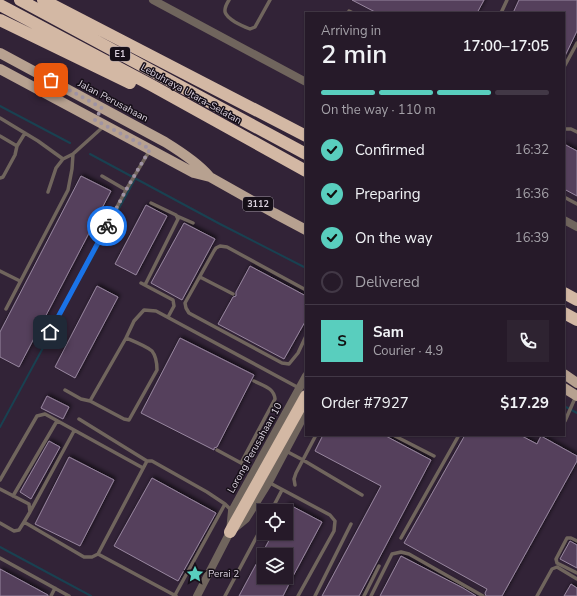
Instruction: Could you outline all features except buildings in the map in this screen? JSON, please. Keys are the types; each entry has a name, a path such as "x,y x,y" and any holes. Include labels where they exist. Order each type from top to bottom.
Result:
{"highway":[{"name":"Lebuhraya Utara–Selatan","path":"20,0 305,153"},
{"path":"44,0 305,135"},
{"name":"Lebuhraya Utara–Selatan","path":"0,5 305,170"},
{"path":"0,20 130,83 151,86"},
{"path":"565,294 577,300"},
{"path":"565,314 577,320"},
{"path":"230,532 303,392"}],"main road":[{"name":"Jalan Perusahaan","path":"0,53 165,142 202,169 210,177"},
{"name":"Jalan Perusahaan","path":"0,69 194,172 210,177 305,229"},
{"path":"95,120 102,108"},
{"path":"565,370 577,376"},
{"path":"565,375 577,383"},
{"path":"565,389 576,398"}],"street":[{"path":"153,0 305,81"},
{"path":"565,221 577,227"},
{"name":"Lorong Perusahaan 10","path":"197,596 230,532 232,511 253,473 303,392 305,381"},
{"name":"Lorong Perusahaan 10","path":"230,532 246,519 269,482 305,414"}],"lane":[{"path":"229,0 225,6 227,17 250,29 255,27 270,0"},
{"path":"501,12 507,0"},
{"path":"565,65 577,43"},
{"path":"0,118 25,133 63,160"},
{"path":"48,192 56,168 63,160 73,154 105,126"},
{"path":"565,129 571,129 577,132"},
{"path":"0,178 3,177 15,155 17,146 25,133"},
{"path":"0,136 17,146"},
{"path":"50,332 126,190 150,149"},
{"path":"6,309 68,190 73,154"},
{"path":"102,176 126,190"},
{"path":"565,198 577,204"},
{"path":"151,203 193,223"},
{"path":"145,285 178,219 176,215"},
{"path":"305,289 223,246 216,248 185,303 189,313 282,363 290,364 298,353 305,338"},
{"path":"0,271 20,281"},
{"path":"200,277 233,294"},
{"path":"141,283 173,300 174,306 168,317"},
{"path":"90,401 126,338 134,320 144,310 156,311 168,317 303,392"},
{"path":"65,390 81,399 90,401 124,419 129,420 157,370 152,352 138,343 126,338"},
{"path":"241,462 275,399 272,390 254,382"},
{"path":"565,421 576,398"},
{"path":"0,480 37,416 45,414 143,468"},
{"path":"79,419 147,461 152,461 207,492 232,511"},
{"path":"13,496 57,421"},
{"path":"0,523 14,531 19,530 74,430"},
{"path":"295,485 294,479 315,436"},
{"path":"395,436 434,456"},
{"path":"401,538 458,436"},
{"path":"217,450 241,462 253,473"},
{"path":"285,451 362,495"},
{"path":"24,522 84,557 92,557 98,554 147,461"},
{"path":"269,482 330,516 334,521 334,531 298,596"},
{"path":"0,489 28,504 30,512"},
{"path":"274,504 282,490"},
{"path":"98,554 176,596 224,504"},
{"path":"315,596 351,524"},
{"path":"225,596 257,536"},
{"path":"577,541 572,538 567,538 556,559 557,563 577,574"},
{"path":"371,596 392,554 401,552 409,554 483,596"},
{"path":"0,558 70,596"},
{"path":"364,596 379,566"},
{"path":"537,596 552,569 557,567 577,579"},
{"path":"51,596 55,588"}],"waterway":[{"path":"0,106 70,143"},
{"path":"90,154 220,224 305,267"},
{"path":"83,274 135,179"},
{"path":"0,427 51,333"},
{"path":"565,407 577,413"},
{"path":"0,547 91,596"}],"way so far":[{"path":"51,80 102,108 95,120 150,149 107,226"}],"place":[{"name":"Perai 2","path":"195,574"}],"route":[{"path":"50,332 107,226"}]}
